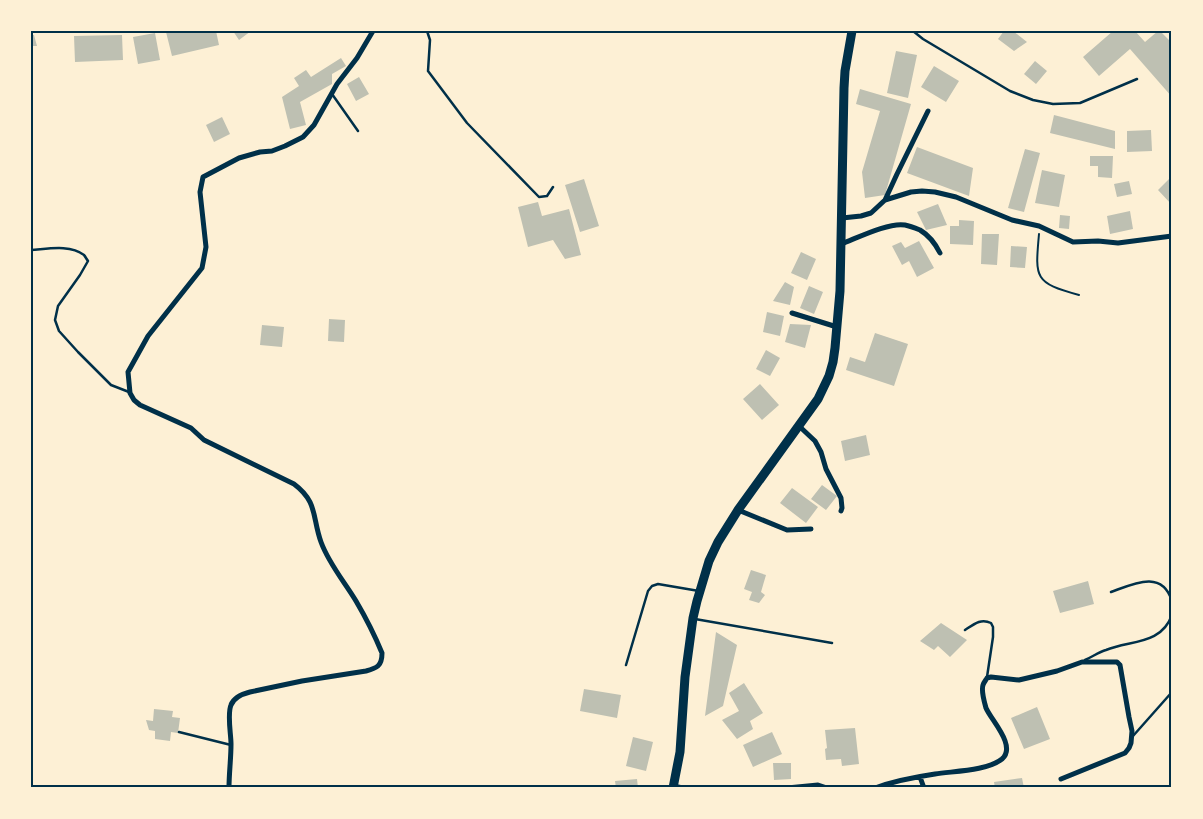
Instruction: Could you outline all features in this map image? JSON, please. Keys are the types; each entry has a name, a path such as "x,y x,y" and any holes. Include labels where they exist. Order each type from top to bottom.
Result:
{"main road":[{"path":"676,787 685,677 694,618 700,591 710,561 718,542 738,510 818,400 829,376 834,355 840,291 844,88 852,31"}],"street":[{"path":"229,788 230,710 232,704 241,695 302,681 366,671 380,665 382,654 356,601 324,550 315,512 307,496 294,484 204,440 191,428 140,405 130,393 128,372 148,336 202,268 206,247 200,192 203,177 239,158 260,152 272,151 302,137 314,125 337,84 373,31"},
{"path":"885,200 928,111"},
{"path":"842,218 862,216 871,212 885,200 911,192 935,192 956,197 1012,220 1039,226 1073,242 1098,241 1118,243 1172,236"},
{"path":"841,244 887,226 904,224 927,234 936,244 940,253"},
{"path":"792,313 837,327"},
{"path":"798,426 815,441 821,452 826,469 841,498 841,511"},
{"path":"738,510 787,530 811,529"},
{"path":"875,788 888,783 976,769 1004,758 1007,750 1003,734 986,708 983,695 983,685 987,678 1019,680 1057,671 1082,662 1117,662 1120,665 1132,731 1129,748 1125,753 1061,779"},
{"path":"920,777 924,788"},
{"path":"787,788 818,786 827,788"}],"lane":[{"path":"426,31 430,40 428,71 467,122 539,197 547,196 553,188"},
{"path":"913,31 922,39 1010,91 1033,100 1053,104 1080,102 1137,79"},
{"path":"332,94 358,131"},
{"path":"31,250 60,247 75,250 84,255 88,262 58,306 55,320 59,331 78,352 112,385 130,393"},
{"path":"1111,592 1138,582 1157,582 1165,588 1172,601"},
{"path":"626,665 648,591 652,586 658,584 700,591"},
{"path":"1082,662 1107,649 1149,639 1160,632 1169,622 1172,615"},
{"path":"694,618 832,644"},
{"path":"966,630 978,622 986,620 993,627 987,678"},
{"path":"1132,737 1172,692"},
{"path":"179,732 231,745"}],"path":[{"path":"1039,226 1036,262 1038,272 1048,285 1079,295"}],"building":[{"path":"216,31 219,45 172,56 166,32"},
{"path":"233,31 251,31 239,40"},
{"path":"1004,31 1013,31 1027,42 1014,51 998,39"},
{"path":"1113,31 1135,31 1145,42 1158,31 1169,40 1172,37 1172,97 1130,49 1099,76 1083,57"},
{"path":"155,33 160,60 138,64 133,37"},
{"path":"31,35 34,35 37,46 31,46"},
{"path":"122,35 123,60 75,62 74,36"},
{"path":"896,51 917,55 908,98 887,93"},
{"path":"341,58 346,66 332,74 332,84 300,102 306,125 290,129 282,97 299,86 294,78 306,70 311,77"},
{"path":"1035,61 1047,71 1036,84 1024,74"},
{"path":"934,66 959,81 946,102 921,87"},
{"path":"359,77 369,94 356,101 347,84"},
{"path":"860,89 911,104 885,195 865,198 862,172 880,111 856,104"},
{"path":"1054,115 1115,131 1115,149 1050,133"},
{"path":"222,117 230,134 214,142 206,125"},
{"path":"1151,130 1152,151 1127,152 1127,131"},
{"path":"917,147 973,168 969,196 907,173"},
{"path":"1025,149 1040,153 1024,212 1008,208"},
{"path":"1090,156 1113,156 1112,178 1098,177 1098,166 1090,166"},
{"path":"1042,170 1065,175 1059,207 1035,203"},
{"path":"1172,176 1172,205 1158,190"},
{"path":"584,179 599,226 580,232 565,185"},
{"path":"1129,181 1132,194 1117,197 1114,184"},
{"path":"538,202 542,216 569,209 581,255 565,259 553,240 528,247 518,207"},
{"path":"938,204 947,225 926,230 917,212"},
{"path":"1130,211 1133,229 1110,234 1107,216"},
{"path":"1060,215 1070,216 1069,229 1059,228"},
{"path":"959,220 974,221 973,245 950,244 950,226 959,226"},
{"path":"982,234 999,234 997,265 981,264"},
{"path":"919,241 934,268 917,277 909,261 902,265 892,246 901,242 905,248"},
{"path":"1011,246 1027,247 1025,268 1010,267"},
{"path":"801,252 816,259 807,280 791,273"},
{"path":"785,282 794,287 790,305 773,301"},
{"path":"809,286 823,292 814,314 800,308"},
{"path":"767,312 784,316 780,336 763,332"},
{"path":"329,319 345,320 344,342 328,341"},
{"path":"790,324 811,325 805,348 785,342"},
{"path":"262,325 284,327 282,347 260,345"},
{"path":"875,333 908,344 894,386 846,370 850,357 865,362"},
{"path":"766,350 780,358 770,376 756,369"},
{"path":"760,384 779,405 762,420 743,399"},
{"path":"866,435 870,455 845,461 841,441"},
{"path":"822,485 837,496 826,510 811,499"},
{"path":"792,488 818,507 806,523 780,503"},
{"path":"751,570 766,575 761,592 765,595 759,603 749,600 752,592 744,589"},
{"path":"1088,581 1094,604 1060,613 1053,591"},
{"path":"941,623 967,640 950,657 938,646 934,650 920,641"},
{"path":"716,632 737,645 723,706 705,716"},
{"path":"744,683 763,713 750,721 753,729 737,739 722,720 739,711 729,693"},
{"path":"584,689 621,695 617,718 580,711"},
{"path":"1037,707 1050,739 1024,749 1011,718"},
{"path":"154,709 173,711 172,717 180,718 178,733 171,732 170,741 155,739 155,731 149,730 146,720 153,721"},
{"path":"855,728 859,764 842,766 841,759 826,760 825,730"},
{"path":"772,732 782,754 753,767 743,745"},
{"path":"633,737 653,742 646,771 626,766"},
{"path":"773,763 791,763 791,779 774,780"},
{"path":"1022,778 1024,788 995,788 994,782"},
{"path":"637,779 638,788 616,788 615,781"}]}
